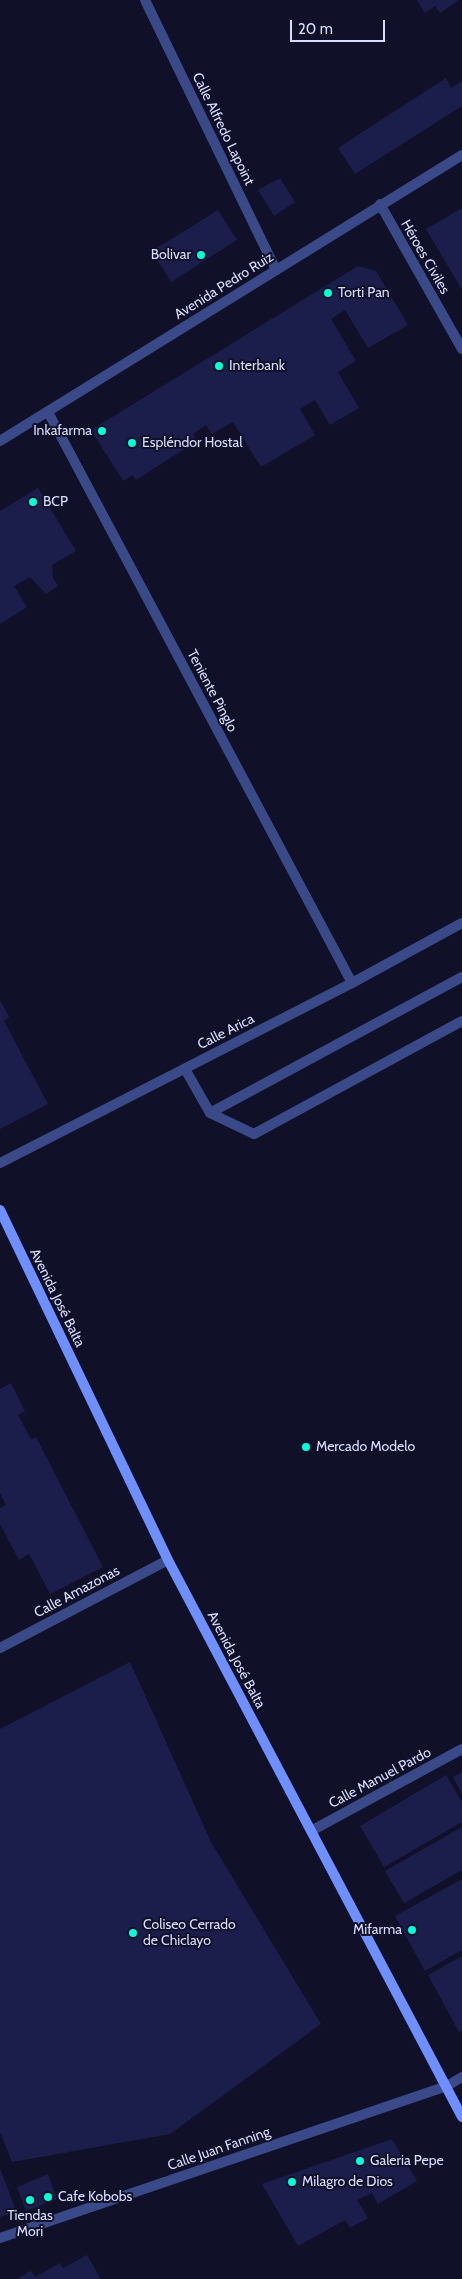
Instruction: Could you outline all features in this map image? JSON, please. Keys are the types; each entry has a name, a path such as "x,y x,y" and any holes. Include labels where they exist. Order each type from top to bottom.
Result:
{"main road":[{"name":"Avenida José Balta","path":"0,1210 168,1560 462,2117"}],"street":[{"name":"Calle Alfredo Lapoint","path":"145,0 276,270"},
{"name":"Avenida Pedro Ruiz","path":"0,441 462,155"},
{"name":"Héroes Civiles","path":"380,204 462,349"},
{"name":"Teniente Pinglo","path":"48,412 352,983"},
{"name":"Calle Arica","path":"0,1163 352,983 462,924"},
{"path":"210,1112 462,977"},
{"path":"185,1068 210,1112 254,1134 462,1020"},
{"name":"Calle Amazonas","path":"0,1648 168,1560"},
{"name":"Calle Manuel Pardo","path":"311,1831 462,1749"},
{"name":"Calle Juan Fanning","path":"0,2238 447,2086 462,2077"}],"building":[{"path":"417,0 459,0 440,13 435,6 425,13"},
{"path":"446,78 451,88 462,81 462,106 355,174 338,148"},
{"path":"280,178 295,202 274,216 258,190"},
{"path":"462,208 462,290 426,229"},
{"path":"218,210 237,240 171,282 152,251"},
{"path":"358,266 376,271 408,325 368,348 345,310 331,319 356,361 338,372 359,408 330,425 315,400 300,409 315,435 261,467 233,422 212,434 206,425 193,434 197,441 136,480 133,475 123,481 91,430"},
{"path":"38,488 76,551 52,565 53,578 58,586 46,594 30,577 14,586 27,607 0,624 0,511"},
{"path":"0,1000 9,1017 4,1021 48,1104 0,1129"},
{"path":"11,1383 25,1411 18,1415 31,1439 36,1437 103,1567 50,1594 29,1554 19,1560 0,1524 0,1508 6,1505 0,1493 0,1389"},
{"name":"Coliseo Cerrado de Chiclayo","path":"130,1662 211,1842 321,2024 170,2134 12,2162 0,2132 0,1729"},
{"path":"462,1772 462,1794 453,1777"},
{"path":"446,1775 462,1802 462,1822 384,1867 360,1826"},
{"path":"462,1827 462,1870 404,1903 385,1871"},
{"path":"462,1879 462,1950 425,1971 395,1916"},
{"path":"462,1956 462,2030 459,2032 428,1975"},
{"path":"392,2139 417,2181 378,2204 372,2193 357,2200 368,2218 350,2228 345,2220 298,2246 262,2184"},
{"path":"0,2168 16,2211 0,2217"},
{"path":"48,2174 57,2199 26,2211 17,2187"},
{"path":"87,2255 101,2279 17,2279 31,2271 35,2277 60,2263 63,2268"}],"place":[{"name":"Bolivar","path":"201,255"},
{"name":"Torti Pan","path":"328,293"},
{"name":"Interbank","path":"219,366"},
{"name":"Inkafarma","path":"102,431"},
{"name":"Espléndor Hostal","path":"132,443"},
{"name":"BCP","path":"33,502"},
{"name":"Mercado Modelo","path":"306,1447"},
{"name":"Mifarma","path":"412,1930"},
{"name":"Coliseo Cerrado de Chiclayo","path":"133,1933"},
{"name":"Galeria Pepe","path":"360,2161"},
{"name":"Milagro de Dios","path":"292,2182"},
{"name":"Cafe Kobobs","path":"48,2197"},
{"name":"Tiendas Mori","path":"30,2200"}]}
